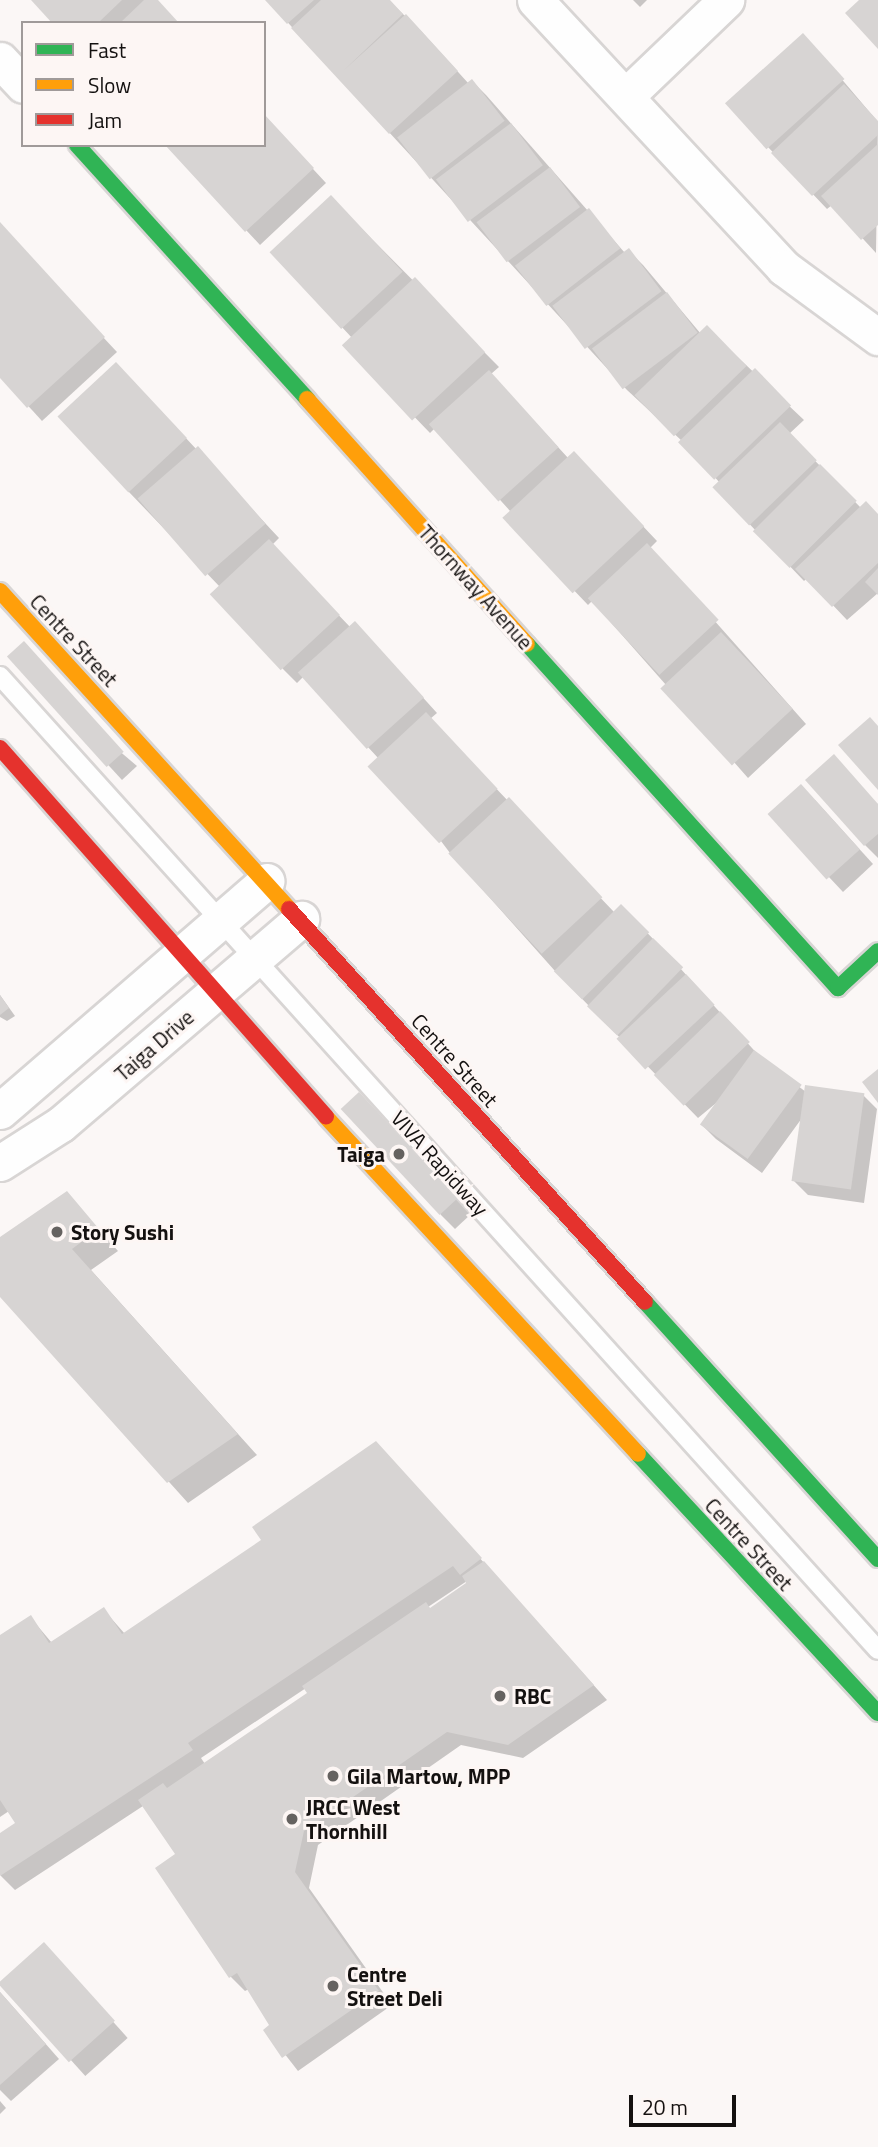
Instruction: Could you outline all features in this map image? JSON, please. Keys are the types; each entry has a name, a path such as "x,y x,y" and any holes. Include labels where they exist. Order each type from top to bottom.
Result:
{"main road":[{"name":"Thornway Avenue","path":"79,147 838,988 878,951"},
{"name":"Centre Street","path":"0,591 301,919 878,1559"},
{"name":"Centre Street","path":"0,748 213,994 878,1713"}],"street":[{"path":"536,0 784,268 878,337"},
{"path":"626,96 726,0"},
{"path":"0,60 21,83"},
{"path":"0,1111 180,957 218,919 266,881"},
{"name":"Taiga Drive","path":"0,1163 61,1124 301,919"}],"lane":[{"name":"VIVA Rapidway","path":"0,676 878,1650"}],"building":[{"path":"31,0 122,0 100,21 50,21"},
{"path":"144,0 158,0 177,21 122,21"},
{"path":"265,0 314,0 287,24"},
{"path":"321,0 390,0 403,14 343,71 406,14 458,71 389,134 291,28"},
{"path":"859,0 878,0 878,49 845,13"},
{"path":"803,33 844,79 766,149 725,103"},
{"path":"472,79 505,121 430,179 397,137"},
{"path":"844,84 878,121 878,135 812,196 771,153"},
{"path":"266,116 314,168 245,232 167,147 266,147"},
{"path":"511,123 543,165 468,222 436,180"},
{"path":"878,144 878,225 861,240 821,196"},
{"path":"550,167 580,207 507,262 477,222"},
{"path":"331,195 403,272 341,329 270,252"},
{"path":"589,208 620,248 546,306 515,266"},
{"path":"0,222 105,337 27,408 0,378"},
{"path":"629,248 661,291 585,349 552,306"},
{"path":"415,277 485,352 412,421 342,345"},
{"path":"667,292 698,333 623,389 592,349"},
{"path":"707,325 747,366 674,436 634,395"},
{"path":"116,362 187,438 128,493 57,417"},
{"path":"755,368 791,405 714,480 678,442"},
{"path":"489,370 559,447 498,501 429,424"},
{"path":"780,422 817,460 749,525 712,487"},
{"path":"198,446 266,524 205,576 138,498"},
{"path":"574,451 644,526 573,593 502,518"},
{"path":"820,464 857,501 790,568 753,531"},
{"path":"866,501 878,514 878,563 832,607 795,569"},
{"path":"269,539 340,615 281,670 210,594"},
{"path":"647,543 719,620 659,675 588,598"},
{"path":"878,568 878,595 865,582"},
{"path":"355,621 424,698 367,749 298,673"},
{"path":"721,632 793,709 732,765 660,689"},
{"path":"24,641 124,752 107,767 7,656"},
{"path":"426,712 498,789 439,843 367,767"},
{"path":"870,717 878,726 878,790 838,745"},
{"path":"834,754 878,804 878,834 864,846 805,780"},
{"path":"801,784 860,849 826,880 768,814"},
{"path":"509,797 602,897 542,954 448,854"},
{"path":"621,904 649,932 582,999 554,971"},
{"path":"653,938 683,967 617,1036 587,1006"},
{"path":"686,974 715,1005 645,1070 617,1039"},
{"path":"0,995 9,1008 0,1015"},
{"path":"720,1011 750,1042 684,1106 654,1075"},
{"path":"754,1050 802,1085 748,1159 700,1124"},
{"path":"878,1069 878,1103 862,1082"},
{"path":"805,1085 864,1093 851,1189 792,1181"},
{"name":"Taiga","path":"359,1092 458,1198 440,1215 341,1109"},
{"path":"67,1191 99,1229 72,1249 238,1434 167,1483 0,1297 0,1237"},
{"path":"376,1441 482,1558 460,1575 453,1566 188,1743 193,1750 0,1876 0,1833 15,1823 0,1800 0,1635 31,1615 49,1643 104,1607 122,1634 261,1540 252,1527"},
{"path":"484,1561 594,1685 508,1745 447,1732 304,1831 295,1872 379,1991 282,2058 263,2030 269,2025 237,1973 229,1978 155,1868 175,1854 138,1800 163,1783 167,1788 307,1693 302,1686 426,1602 430,1608 466,1583 462,1576"},
{"path":"44,1942 115,2021 69,2062 0,1986 0,1982"},
{"path":"0,1992 46,2044 0,2085"}],"traffic: fast":[{"path":"79,147 307,399"},
{"path":"527,644 838,988 878,951"},
{"path":"645,1302 878,1559"},
{"path":"638,1454 878,1713"}],"traffic: slow":[{"path":"307,399 527,644"},
{"path":"0,591 289,909"},
{"path":"326,1117 638,1454"}],"traffic: jam":[{"path":"0,748 326,1117"},
{"path":"289,909 645,1302"}],"place":[{"name":"Taiga","path":"399,1154"},
{"name":"Story Sushi","path":"57,1232"},
{"name":"RBC","path":"500,1696"},
{"name":"Gila Martow, MPP","path":"333,1776"},
{"name":"JRCC West Thornhill","path":"292,1819"},
{"name":"Centre Street Deli","path":"333,1986"}]}
